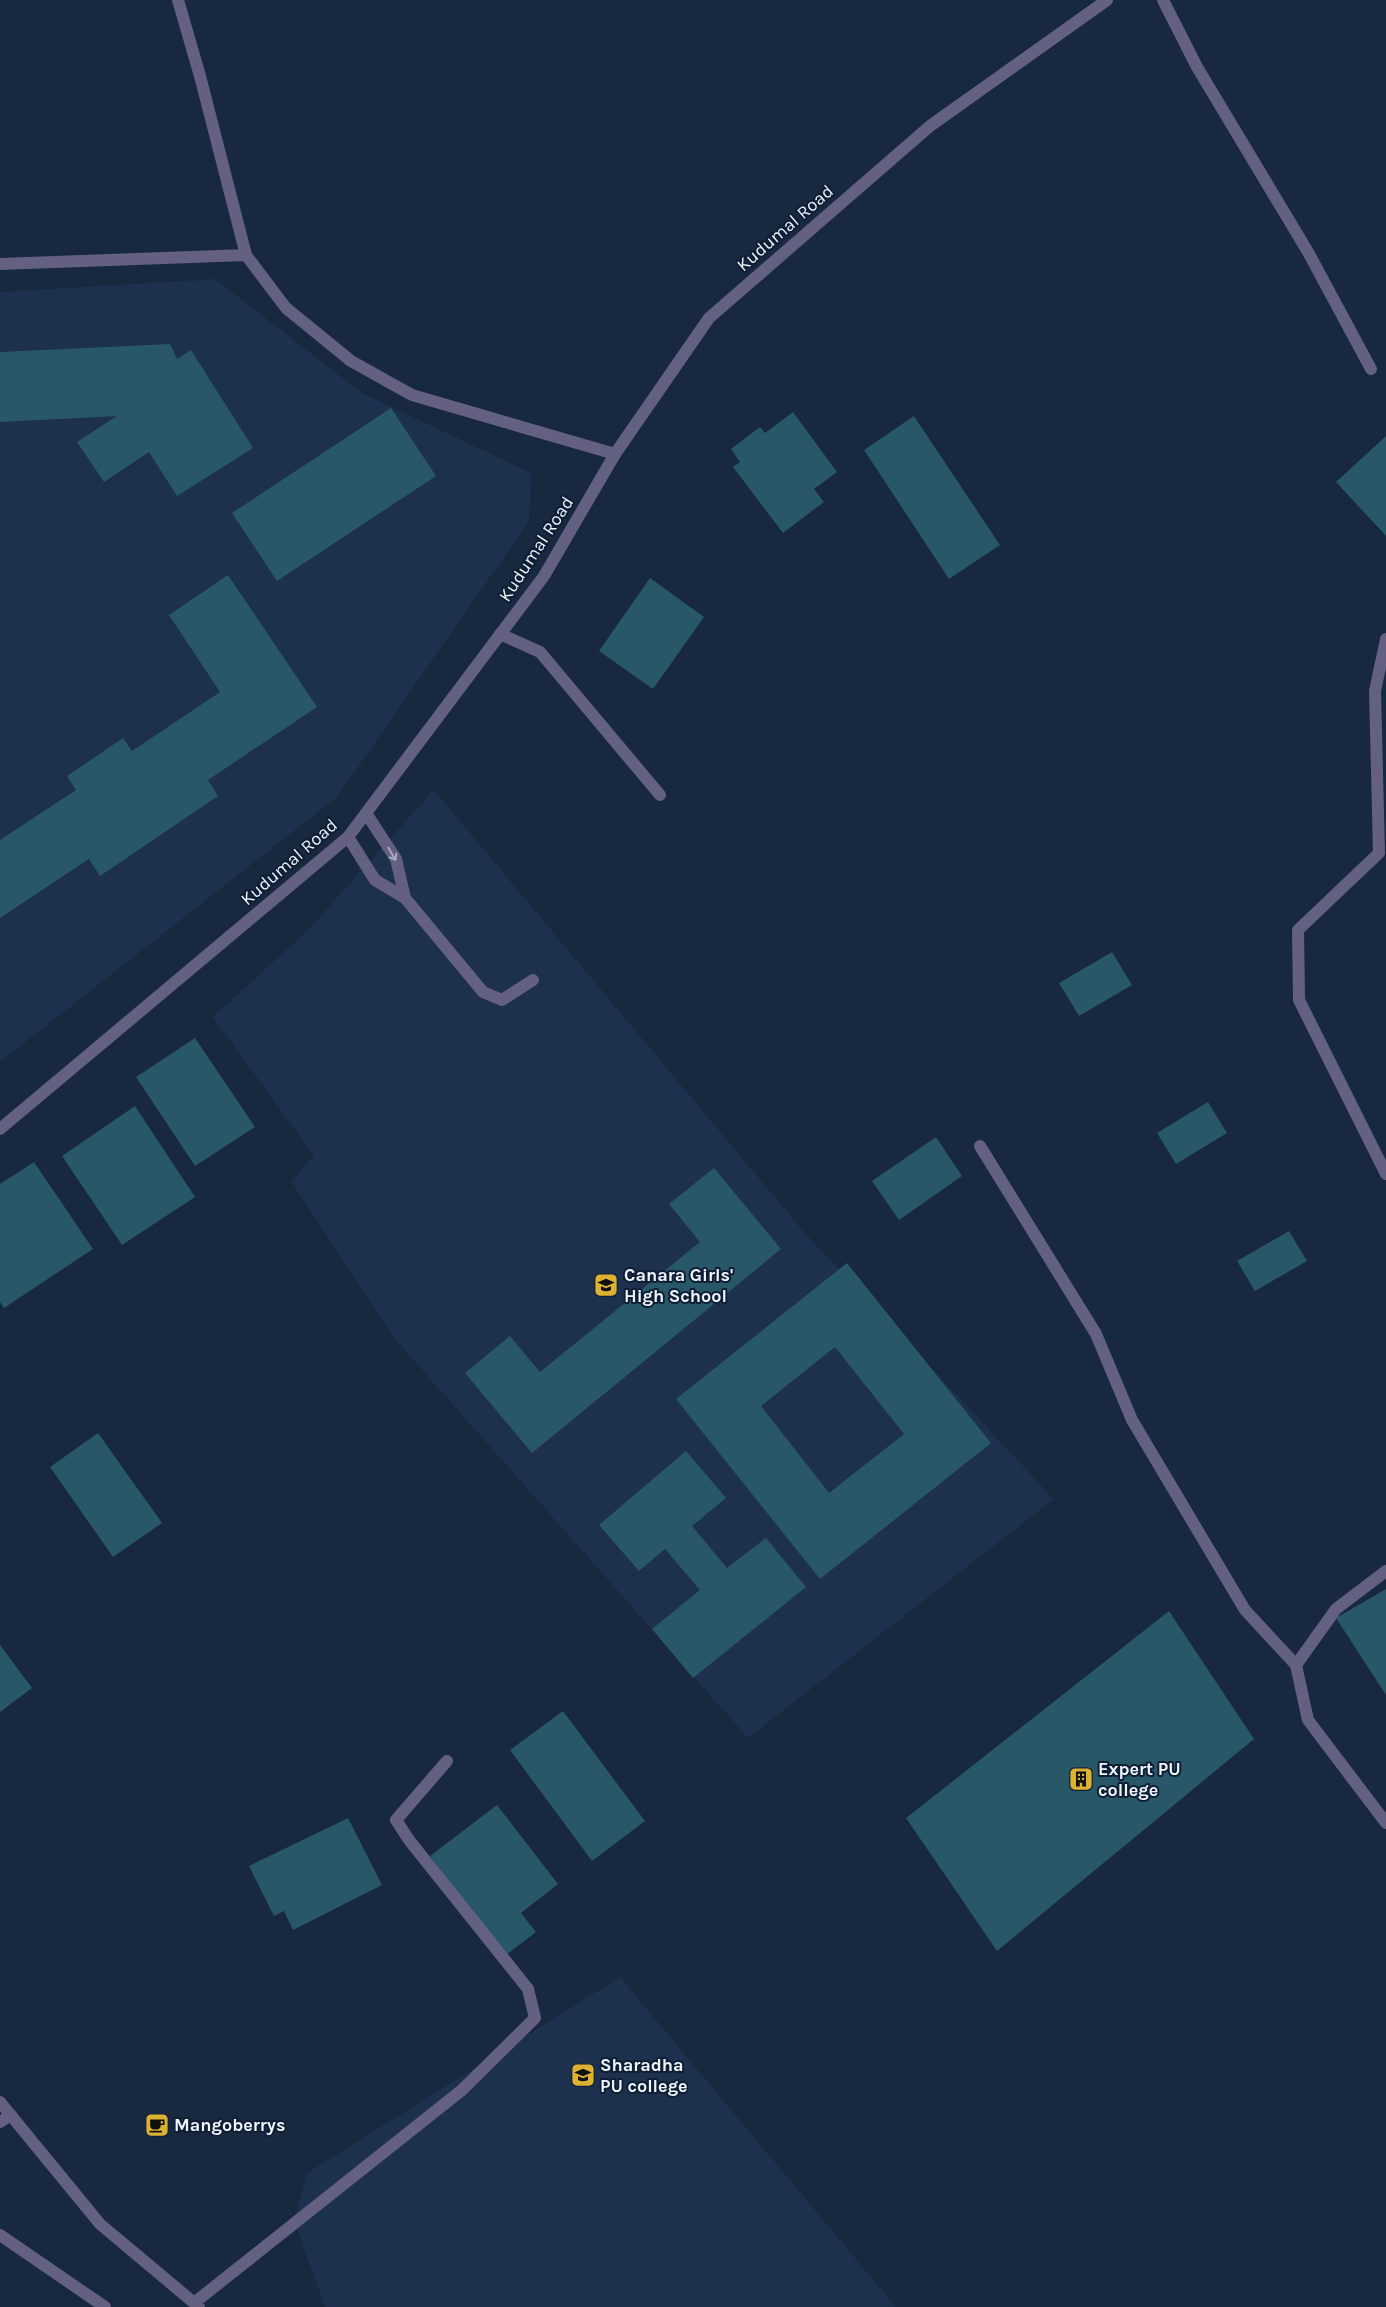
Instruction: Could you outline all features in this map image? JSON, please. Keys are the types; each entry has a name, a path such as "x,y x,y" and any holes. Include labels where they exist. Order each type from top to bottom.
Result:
{"street":[{"path":"178,0 200,76 246,255 286,308 351,361 412,395 615,454"},
{"name":"Kudumal Road","path":"0,1129 348,838 544,576 615,454 709,318 930,126 1107,0"},
{"path":"1163,0 1197,67 1308,252 1371,369"},
{"path":"0,264 246,255"},
{"path":"500,634 540,652 660,795"},
{"path":"1386,639 1375,691 1382,852 1298,930 1300,1000 1386,1174"},
{"path":"366,813 396,859 405,898"},
{"path":"348,838 375,880 405,898 483,992 502,1000 533,980"},
{"path":"980,1146 1096,1334 1132,1420 1245,1610 1296,1665 1308,1720 1386,1823"},
{"path":"1296,1665 1336,1609 1386,1571"},
{"path":"0,2102 5,2119 100,2224 196,2305 462,2090 535,2018 528,1988 409,1840 396,1820 446,1761"},
{"path":"0,2235 105,2307"}],"shaded area":[{"path":"215,279 362,393 531,473 529,521 337,797 0,1062 0,292"},
{"name":"Canara Girls' High School","path":"434,790 804,1232 1054,1499 748,1738 394,1338 291,1181 314,1156 213,1017 308,930"},
{"name":"Sharadha PU college","path":"620,1977 896,2307 325,2307 294,2221 307,2173"}],"building":[{"path":"170,344 177,359 191,350 253,448 177,496 149,452 104,482 77,442 117,416 0,422 0,352"},
{"path":"391,408 436,476 277,581 232,513"},
{"path":"793,412 837,472 814,489 824,502 783,533 733,467 740,462 731,449 760,427 765,433"},
{"path":"914,416 1000,545 949,579 864,450"},
{"path":"1386,436 1386,536 1336,482"},
{"path":"228,575 317,707 208,780 218,796 100,876 89,859 0,918 0,840 76,790 67,776 123,738 132,751 220,692 169,615"},
{"path":"650,578 704,617 653,689 599,651"},
{"path":"1112,952 1132,985 1079,1016 1059,983"},
{"path":"195,1038 255,1127 195,1166 136,1077"},
{"path":"1208,1102 1227,1133 1176,1164 1157,1133"},
{"path":"135,1106 195,1197 122,1245 62,1156"},
{"path":"936,1137 962,1176 899,1220 872,1181"},
{"path":"34,1162 93,1249 4,1308 0,1302 0,1184"},
{"path":"714,1168 781,1249 532,1453 465,1373 510,1336 540,1372 700,1242 669,1204"},
{"path":"1289,1231 1307,1261 1255,1291 1237,1261"},
{"path":"847,1263 991,1443 820,1579 676,1399","holes":["835,1347 904,1434 829,1493 761,1406"]},
{"path":"98,1433 162,1523 113,1557 50,1467"},
{"path":"686,1451 726,1498 692,1526 727,1568 766,1538 806,1587 693,1678 652,1629 700,1590 665,1549 639,1571 599,1525"},
{"path":"1386,1589 1386,1695 1336,1618"},
{"name":"Expert PU college","path":"1169,1611 1254,1739 997,1951 906,1818"},
{"path":"0,1645 32,1688 0,1712"},
{"path":"563,1711 645,1821 592,1861 510,1750"},
{"path":"497,1805 558,1884 521,1913 536,1932 506,1955 430,1856"},
{"path":"348,1818 382,1885 293,1930 284,1911 274,1916 249,1866"}],"place":[{"name":"Canara Girls' High School","path":"606,1285"},
{"name":"Expert PU college","path":"1081,1779"},
{"name":"Sharadha PU college","path":"583,2075"},
{"name":"Mangoberrys","path":"157,2125"}]}
